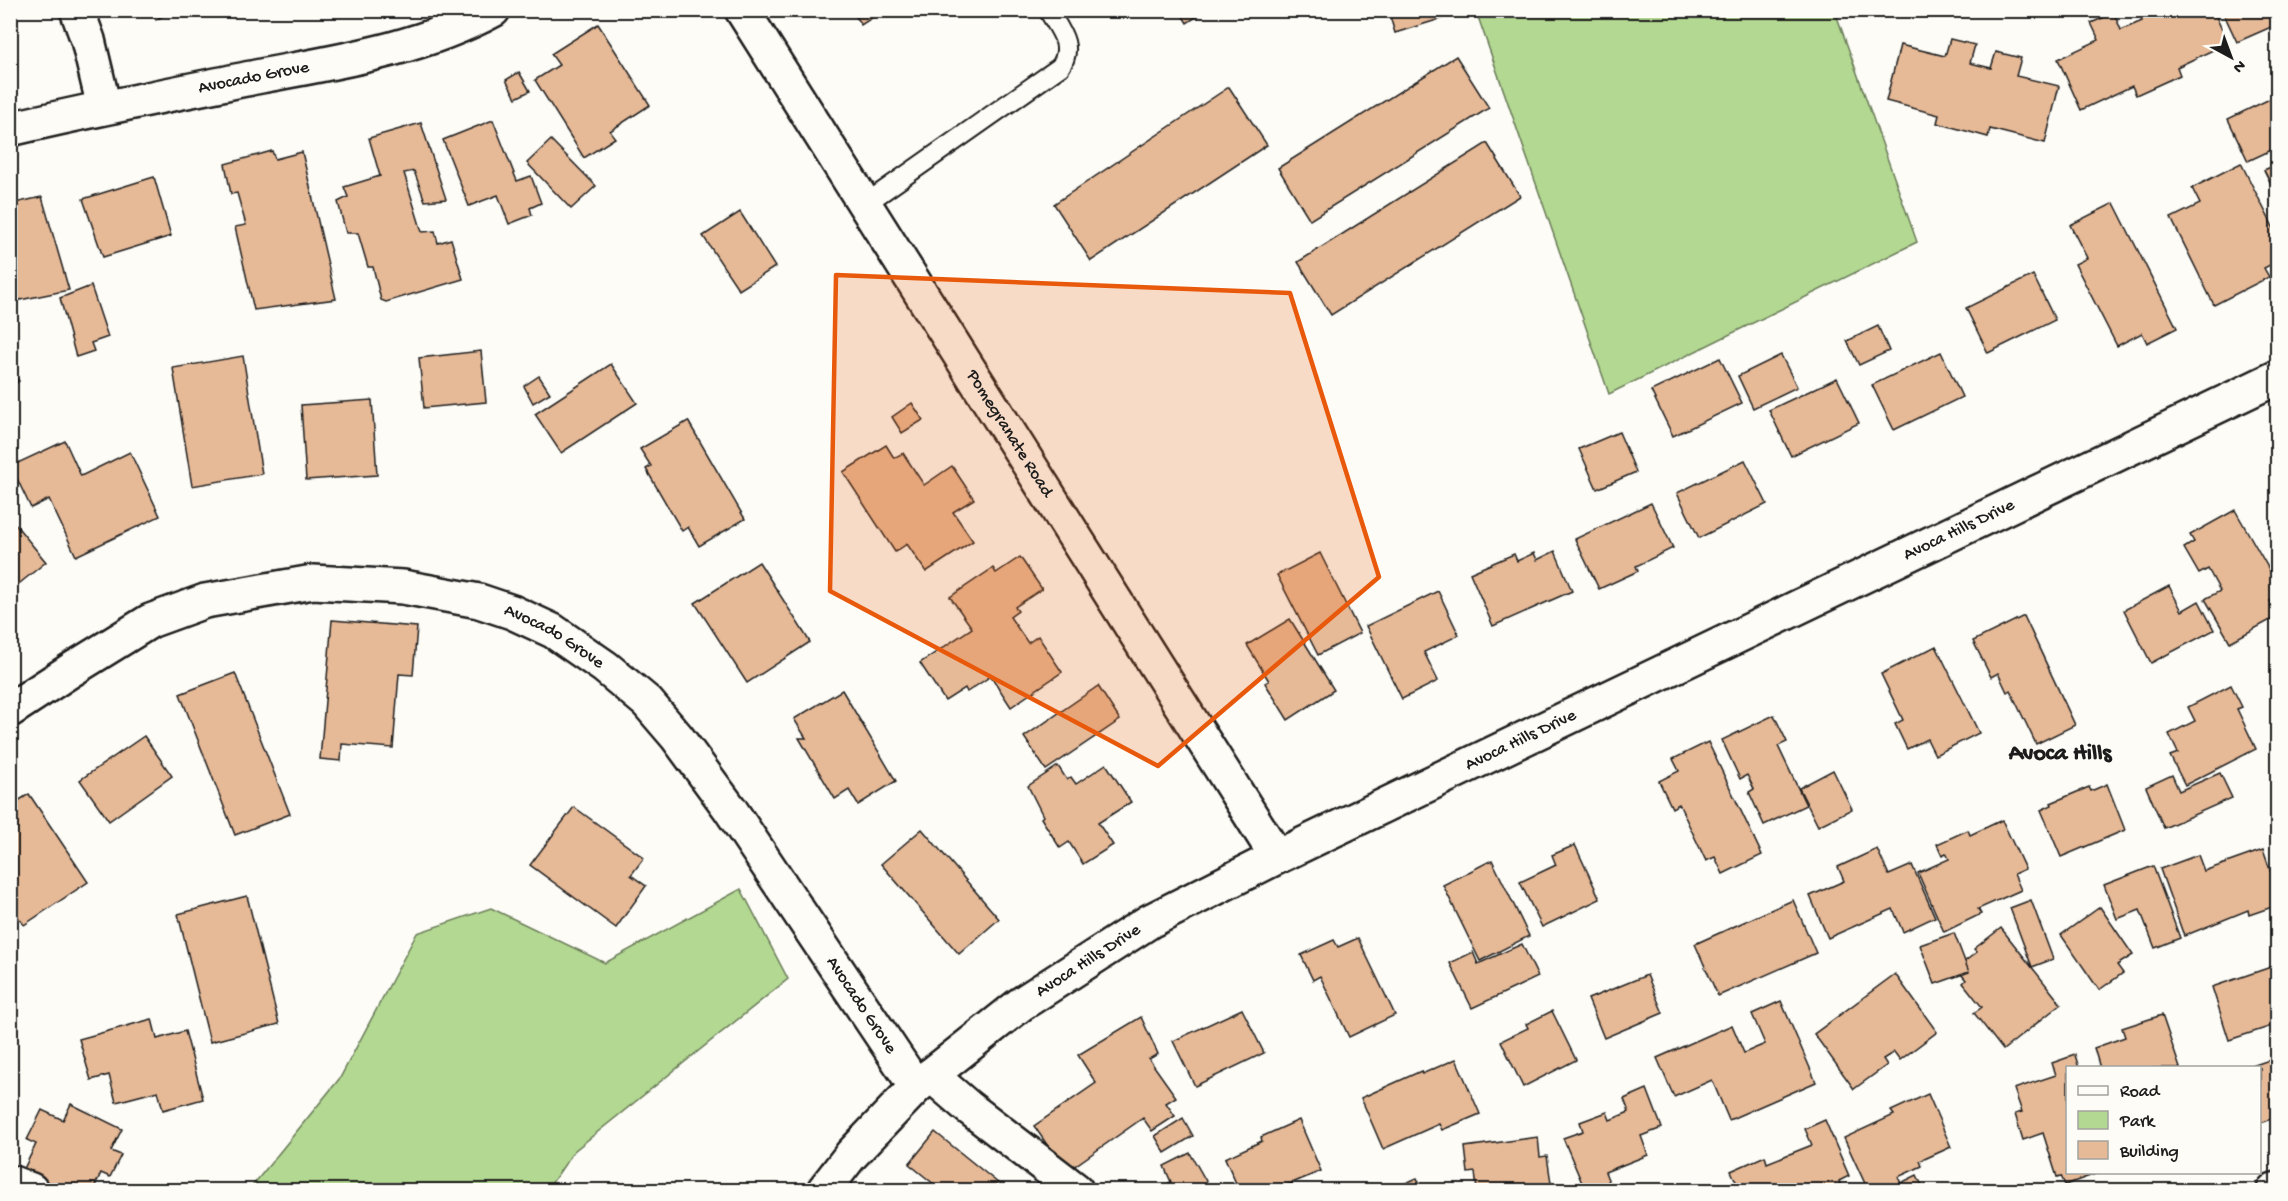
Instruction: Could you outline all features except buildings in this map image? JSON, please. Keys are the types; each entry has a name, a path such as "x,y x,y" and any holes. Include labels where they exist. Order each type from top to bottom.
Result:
{"street":[{"path":"77,10 104,107"},
{"name":"Avocado Grove","path":"10,129 104,107 376,54 442,35 493,10"},
{"name":"Pomegranate Road","path":"742,10 1277,857"},
{"name":"Avoca Hills Drive","path":"824,1191 851,1155 924,1081 1021,1005 1150,921 1277,857 2277,377"},
{"name":"Avocado Grove","path":"10,710 150,621 205,601 313,582 403,587 479,601 512,612 553,631 605,667 647,702 677,737 730,809 924,1081 968,1107 1076,1190"},
{"path":"10,1182 31,1191"}],"lane":[{"path":"864,204 1060,67 1066,59 1066,46 1048,10"}],"highlighted area":[{"path":"836,275 1290,293 1379,577 1158,766 830,591"}],"green space":[{"path":"1476,11 1835,11 1917,242 1609,394"},
{"path":"741,889 788,979 574,1151 547,1190 249,1190 340,1078 417,933 491,908 605,963"}],"district":[{"name":"Avoca Hills","path":"2060,754"}]}
